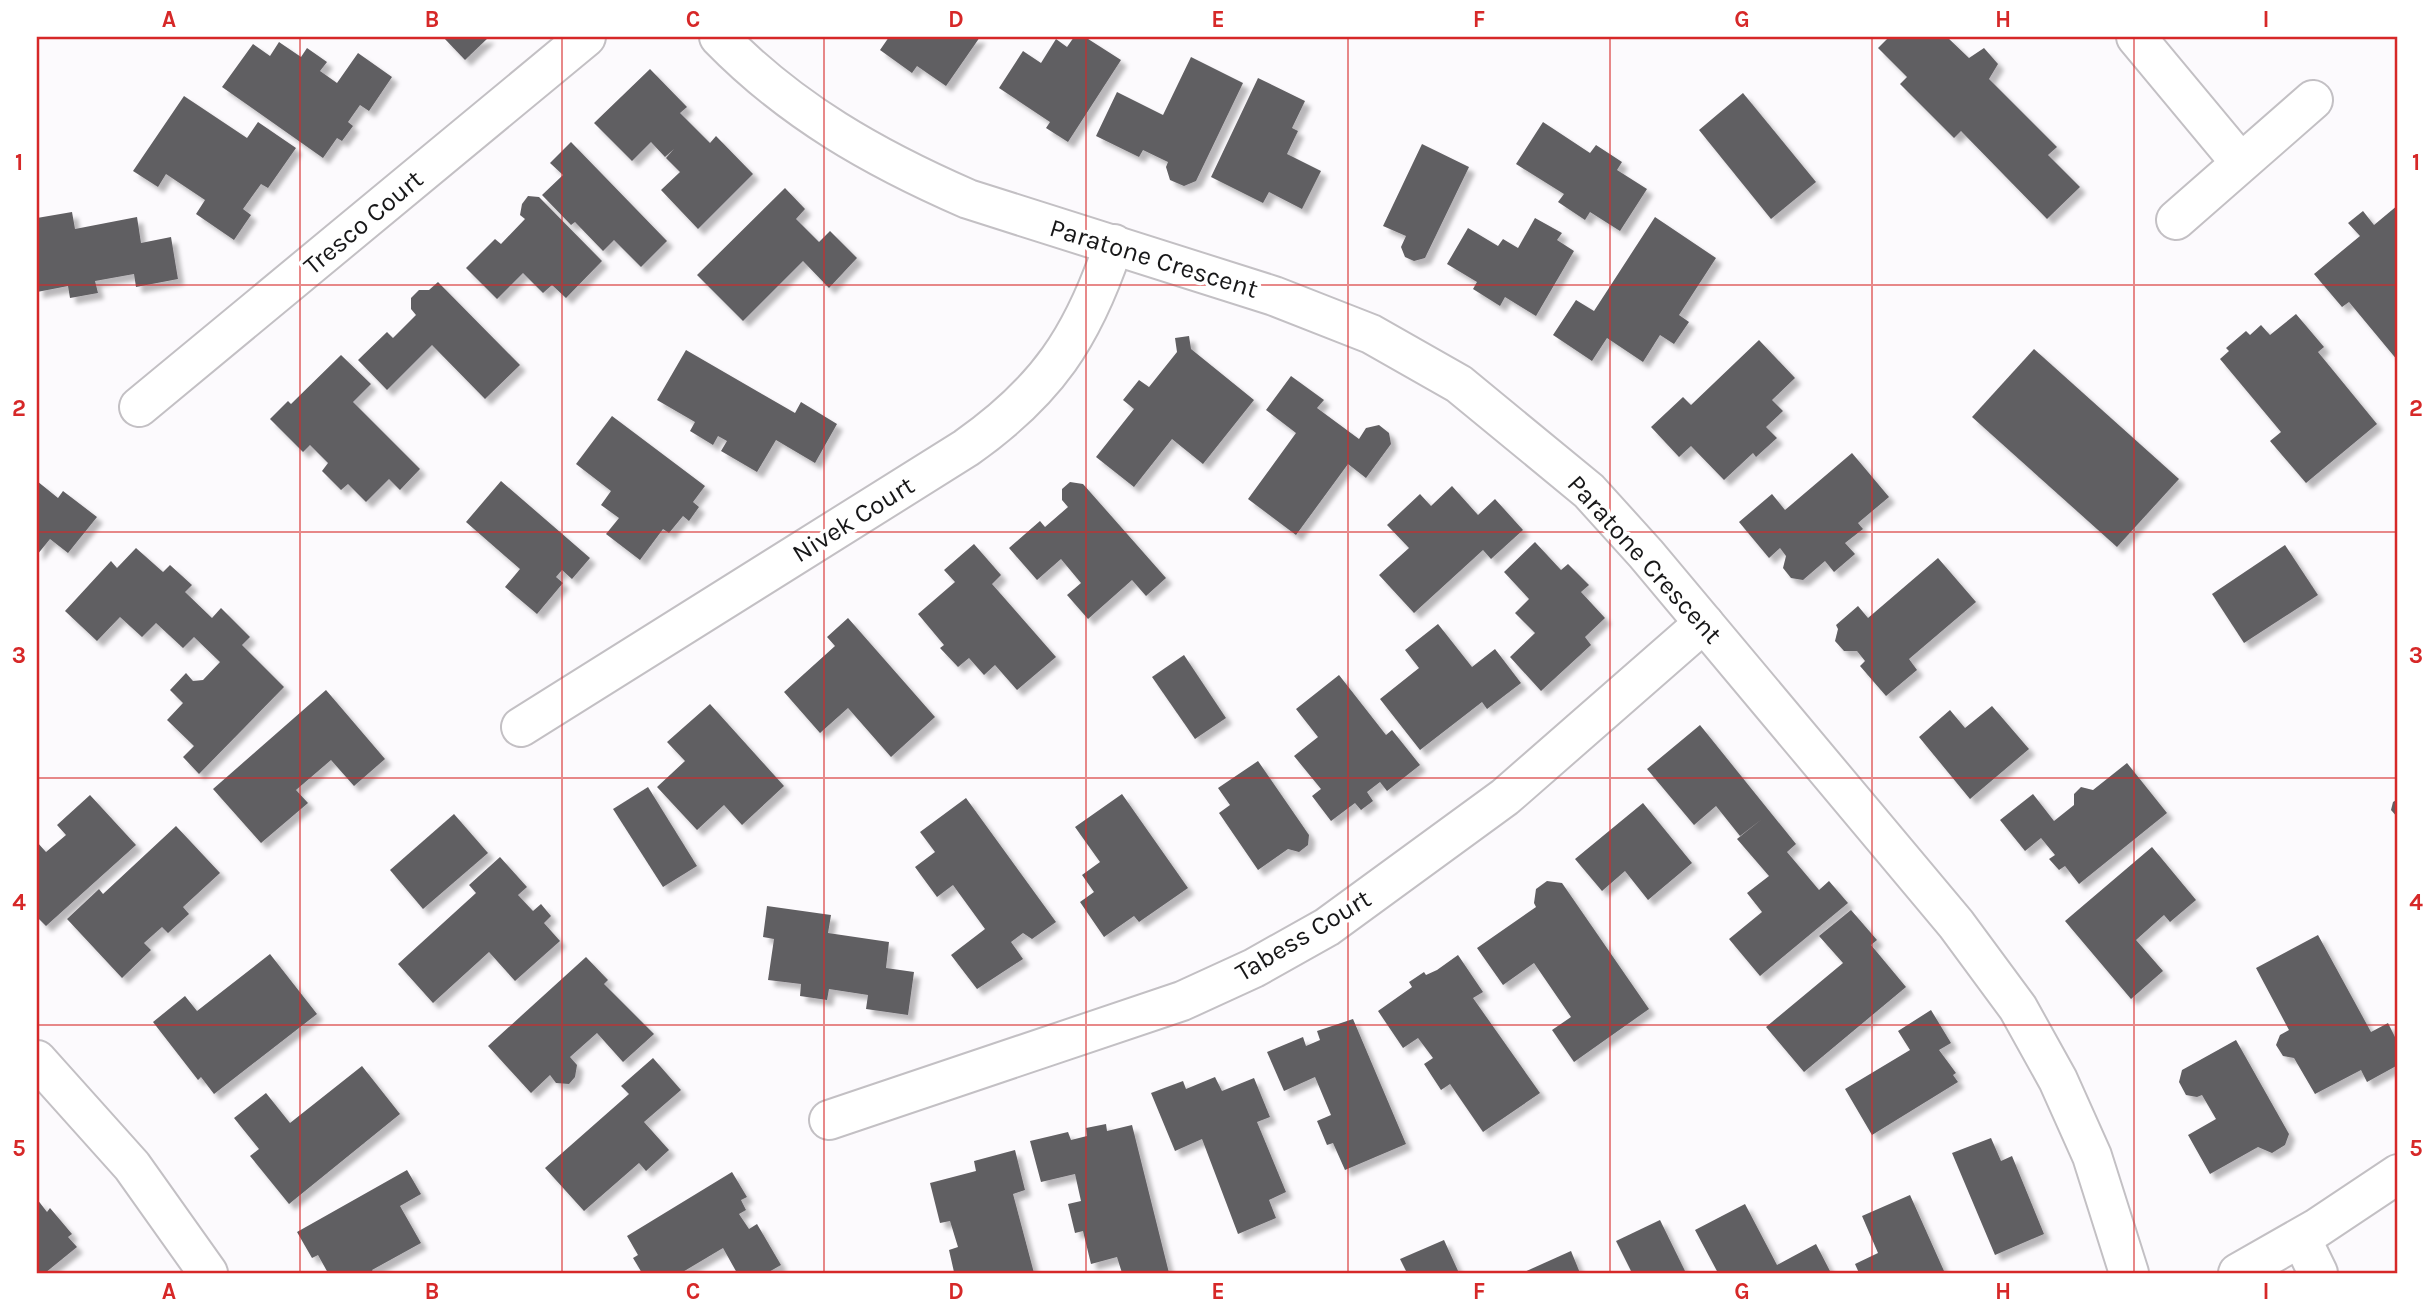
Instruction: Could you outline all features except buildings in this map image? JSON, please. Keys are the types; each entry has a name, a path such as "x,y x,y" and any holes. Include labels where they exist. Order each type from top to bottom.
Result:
{"street":[{"name":"Tresco Court","path":"139,407 586,37"},
{"name":"Paratone Crescent","path":"719,37 746,65 822,125 888,161 968,199 1274,296 1371,334 1459,384 1589,491 1704,623 1956,924 2018,1008 2058,1080 2092,1156 2129,1273"},
{"path":"2136,37 2240,162"},
{"path":"2176,220 2313,100"},
{"name":"Nivek Court","path":"521,727 967,447 1008,418 1048,375 1078,333 1099,289 1114,244"},
{"name":"Tabess Court","path":"830,1120 1182,1001 1254,968 1327,927 1505,797 1704,623"},
{"path":"37,1059 132,1166 208,1273"},
{"path":"2238,1273 2301,1238 2398,1174"},
{"path":"2301,1238 2318,1273"}]}
